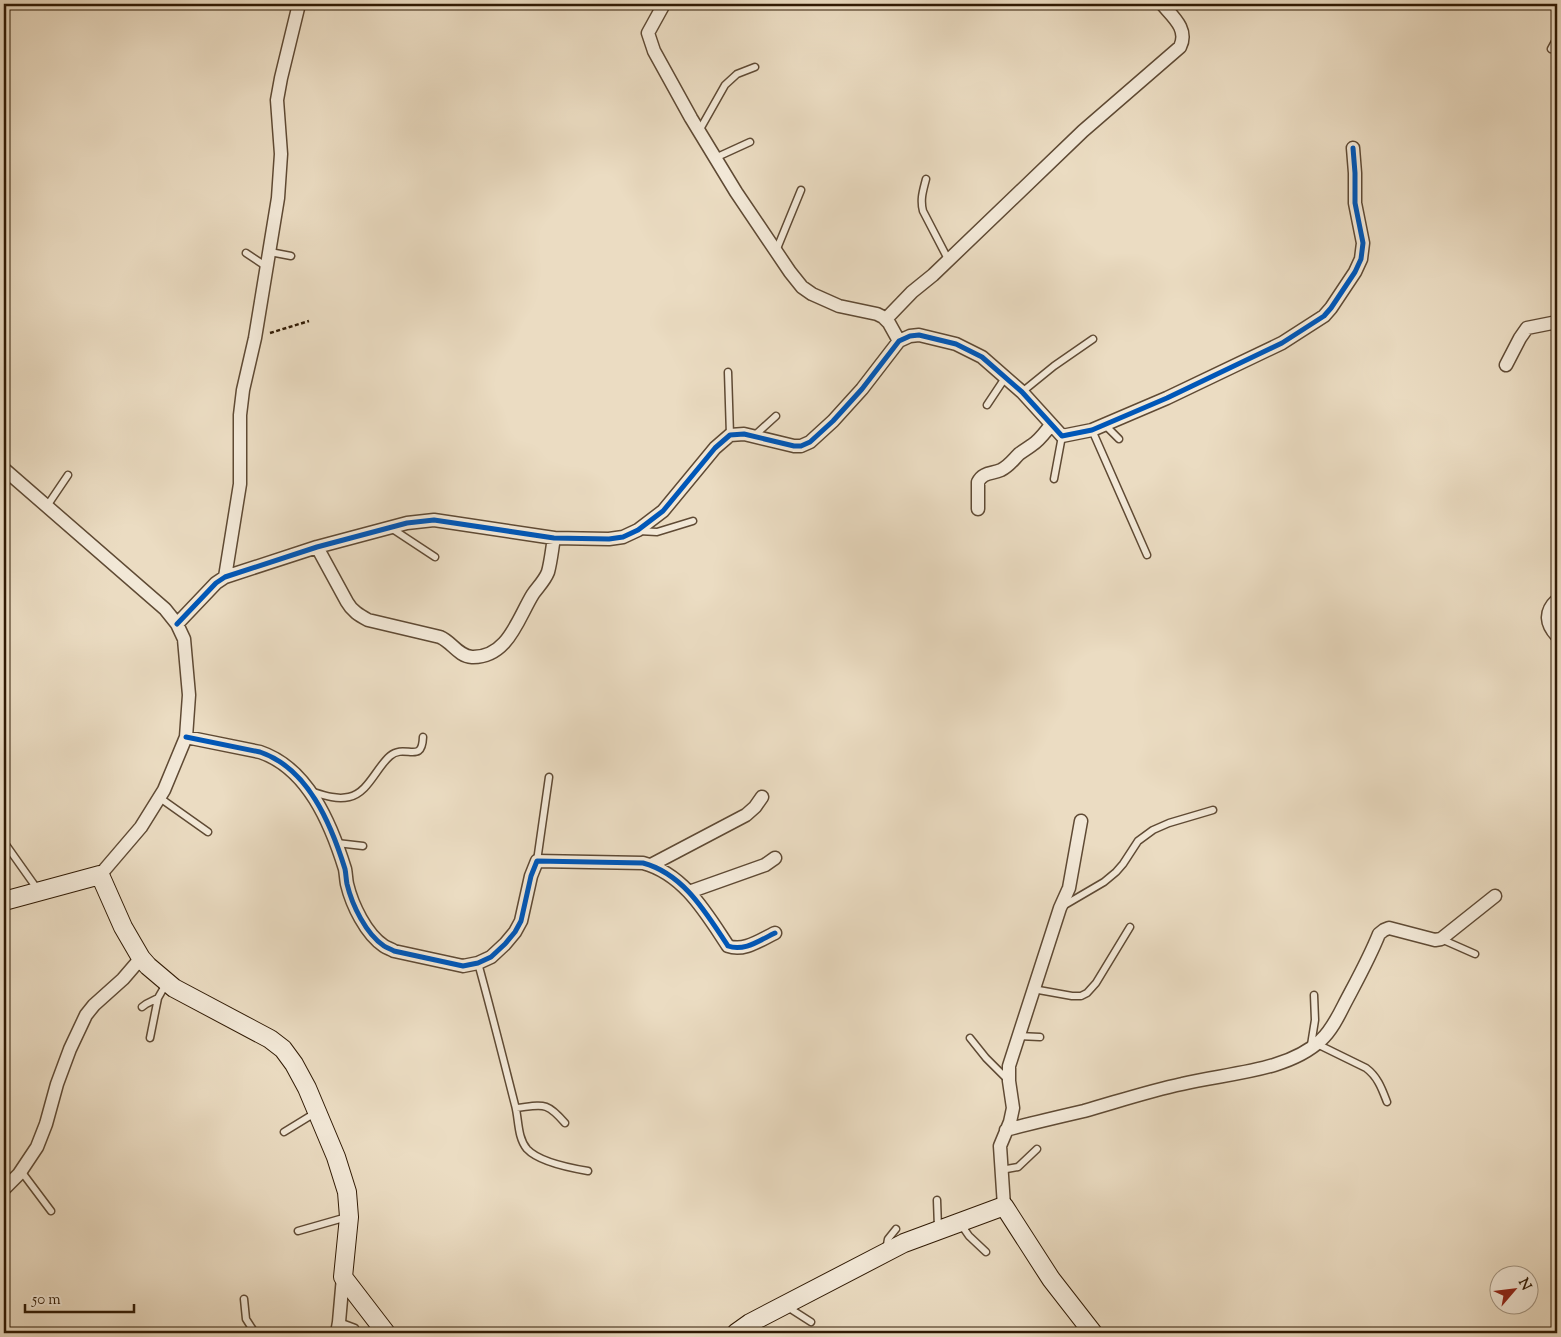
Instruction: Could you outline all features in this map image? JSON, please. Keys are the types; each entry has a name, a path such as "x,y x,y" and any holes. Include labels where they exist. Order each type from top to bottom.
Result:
{"street":[{"path":"225,577 240,484 240,415 243,390 255,338 278,198 281,154 277,100 280,78 299,4"},
{"path":"664,4 648,33 649,40 699,132 776,253 796,280 812,294 839,306 876,314 886,319 899,341"},
{"path":"886,319 912,292 1083,131 1180,47 1183,40 1182,29 1162,4"},
{"path":"178,624 216,583 225,577 317,547 407,524 434,520 554,538 609,539 623,537 638,530 663,511 715,448 730,435 744,434 794,446 801,446 810,442 834,421 862,389 899,341 910,336 919,335 956,344 982,357 1022,392 1062,436 1092,430 1105,425 1167,398 1282,343 1318,321 1327,312 1355,272 1361,259 1363,243 1355,203 1353,148"},
{"path":"1506,365 1527,328 1557,322"},
{"path":"978,509 978,482 980,478 983,475 1003,469 1009,465 1043,436 1051,425"},
{"path":"4,469 165,609 178,624 184,639 189,695 186,737 164,790 141,827 100,875 4,901"},
{"path":"317,547 346,602 358,615 368,620 440,636 463,655 472,657 483,656 494,651 511,635 533,594 548,573 554,538"},
{"path":"1557,600 1552,605 1548,614 1549,625 1557,636"},
{"path":"186,737 260,752 270,755 286,766 310,791 320,808 345,871 352,898 367,929 384,946 394,951 463,966 478,963 491,957 505,944 521,921 531,876 537,861 642,863 652,865 689,892 728,946 742,948 774,933"},
{"path":"652,865 746,814 756,807 762,797"},
{"path":"1081,821 1069,888 1060,908 1009,1066 1008,1080 1013,1108 1010,1122 1000,1146 1004,1206 1051,1278 1093,1333"},
{"path":"689,892 765,865 775,858"},
{"path":"100,875 123,928 141,958 174,988 270,1039 283,1049 294,1064 307,1088 336,1157 347,1192 348,1217 338,1328"},
{"path":"1006,1130 1182,1084 1276,1064 1290,1059 1323,1039 1336,1020 1379,934 1384,930 1389,928 1435,940 1441,938 1495,896"},
{"path":"4,1189 21,1170 37,1147 46,1124 57,1084 73,1041 86,1015 94,1005 123,979 141,958"},
{"path":"736,1333 750,1323 904,1243 1004,1206"},
{"path":"343,1277 386,1333"}],"lane":[{"path":"1551,49 1557,38"},
{"path":"699,132 724,85 737,74 755,67"},
{"path":"715,158 750,142"},
{"path":"926,179 921,195 923,211 948,260"},
{"path":"776,253 802,190"},
{"path":"270,252 291,256"},
{"path":"246,253 267,267"},
{"path":"1022,392 1054,366 1093,339"},
{"path":"728,372 730,435"},
{"path":"987,405 1005,378"},
{"path":"754,436 776,416"},
{"path":"1105,425 1119,439"},
{"path":"1092,430 1147,555"},
{"path":"1054,479 1062,436"},
{"path":"47,506 68,475"},
{"path":"638,530 657,532 694,521"},
{"path":"390,528 435,557"},
{"path":"310,791 338,799 350,797 363,789 392,754 401,751 418,753 423,747 423,737"},
{"path":"537,861 550,777"},
{"path":"160,798 208,832"},
{"path":"1060,908 1104,882 1123,864 1138,841 1153,830 1169,823 1213,810"},
{"path":"4,842 39,891"},
{"path":"335,843 363,846"},
{"path":"1033,989 1072,996 1081,996 1087,993 1096,982 1130,927"},
{"path":"1441,938 1475,954"},
{"path":"478,963 516,1108 520,1136 529,1151 540,1158 566,1167 588,1171"},
{"path":"150,1038 158,998 167,982"},
{"path":"1314,995 1314,1046 1366,1068 1373,1073 1387,1102"},
{"path":"142,1007 158,998"},
{"path":"1018,1036 1040,1037"},
{"path":"970,1038 986,1058 1008,1080"},
{"path":"516,1108 546,1106 555,1111 565,1123"},
{"path":"284,1132 317,1112"},
{"path":"1001,1170 1018,1167 1037,1149"},
{"path":"21,1170 51,1211"},
{"path":"937,1200 938,1231"},
{"path":"298,1231 348,1217"},
{"path":"960,1223 969,1236 986,1252"},
{"path":"886,1252 886,1244 896,1229"},
{"path":"244,1299 246,1319 254,1333"},
{"path":"785,1305 810,1322"},
{"path":"338,1328 355,1328"}],"path":[{"path":"255,338 309,321"}],"cycle path":[{"path":"177,624 216,583 225,577 317,547 407,523 434,520 554,538 609,539 623,537 638,530 663,511 715,448 730,435 744,434 794,446 801,446 810,442 833,421 862,389 899,341 910,336 919,335 956,344 982,357 1022,392 1062,436 1092,430 1167,398 1282,343 1324,316 1355,272 1361,259 1363,243 1355,203 1353,148"},
{"path":"186,737 260,752 277,760 292,771 304,784 325,816 345,869 349,892 356,910 377,941 394,951 463,966 478,963 491,957 505,944 521,921 531,876 537,861 643,863 658,868 682,885 693,896 728,946 746,946 775,933"}]}
